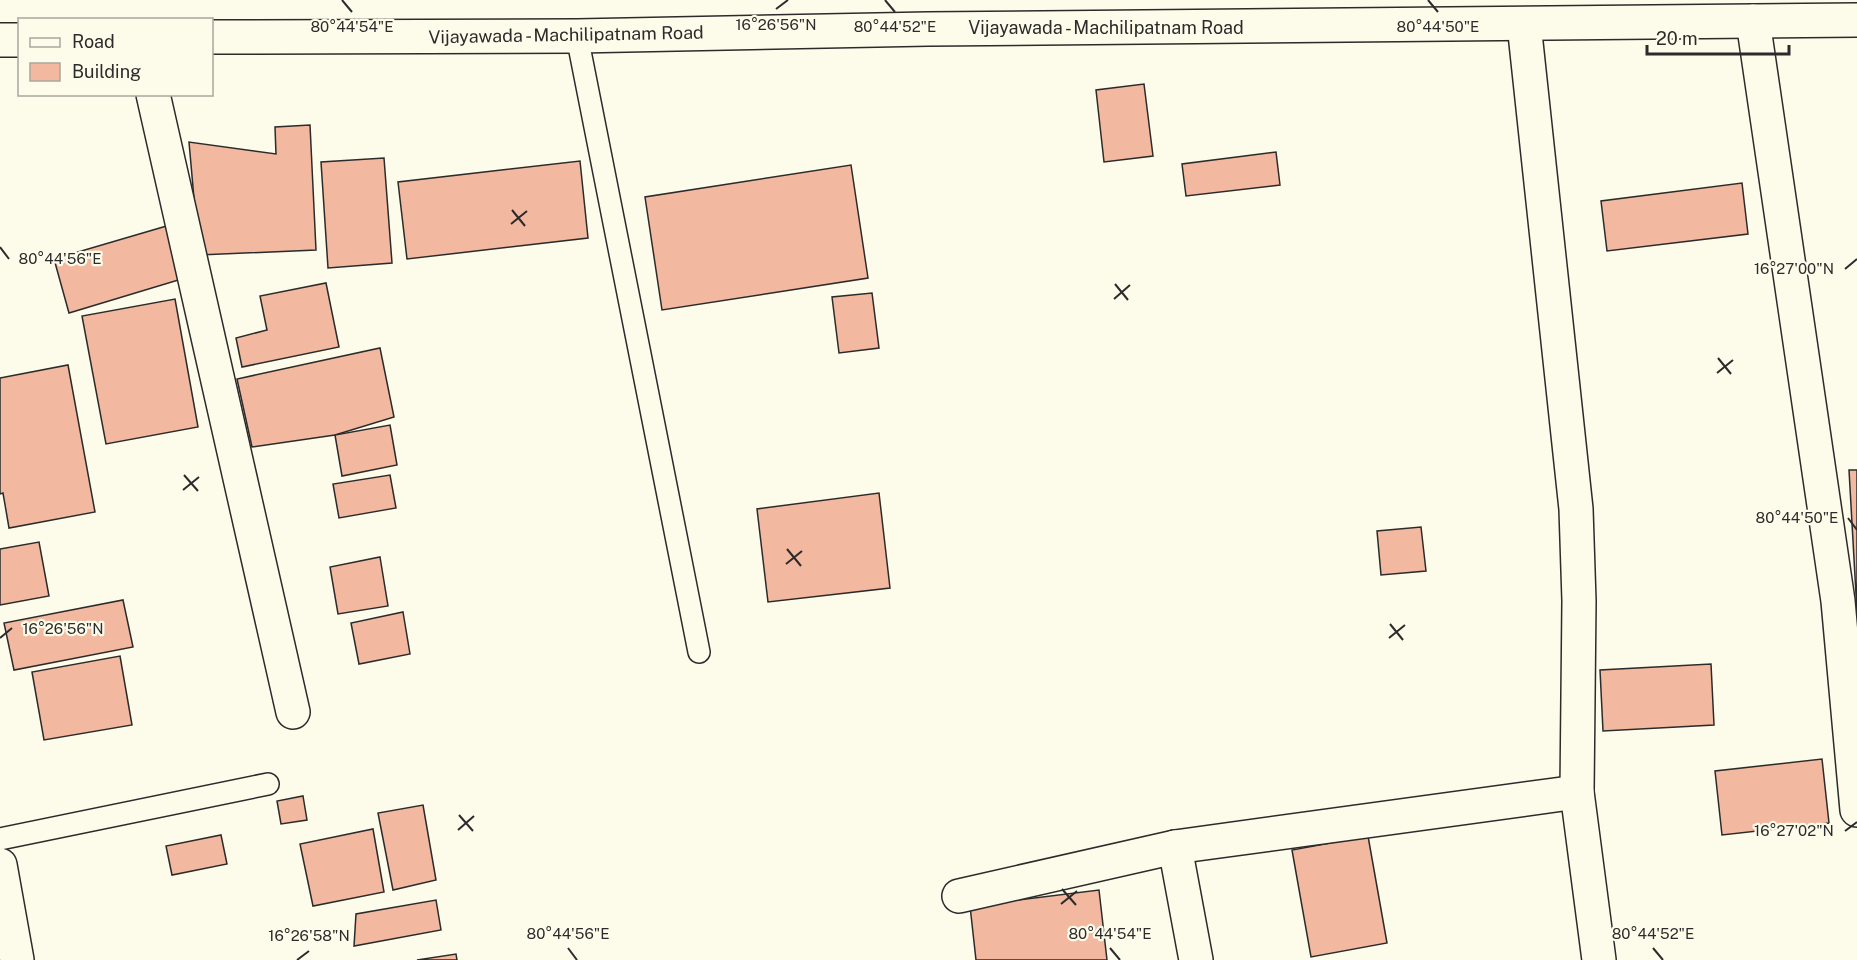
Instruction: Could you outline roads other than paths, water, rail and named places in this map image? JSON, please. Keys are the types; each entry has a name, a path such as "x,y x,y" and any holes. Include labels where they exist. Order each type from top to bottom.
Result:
{"main road":[{"name":"Vijayawada - Machilipatnam Road","path":"213,37 577,36 928,29 1857,20"},
{"path":"1753,21 1838,601 1857,810"},
{"path":"1524,24 1576,509 1579,601 1577,792 1599,960"},
{"path":"0,40 18,40"},
{"path":"153,96 293,712"},
{"path":"959,896 1175,847 1577,792"},
{"path":"1175,847 1196,960"},
{"path":"0,865 17,960"}],"lane":[{"path":"577,36 699,652"},
{"path":"0,839 268,784"}]}
